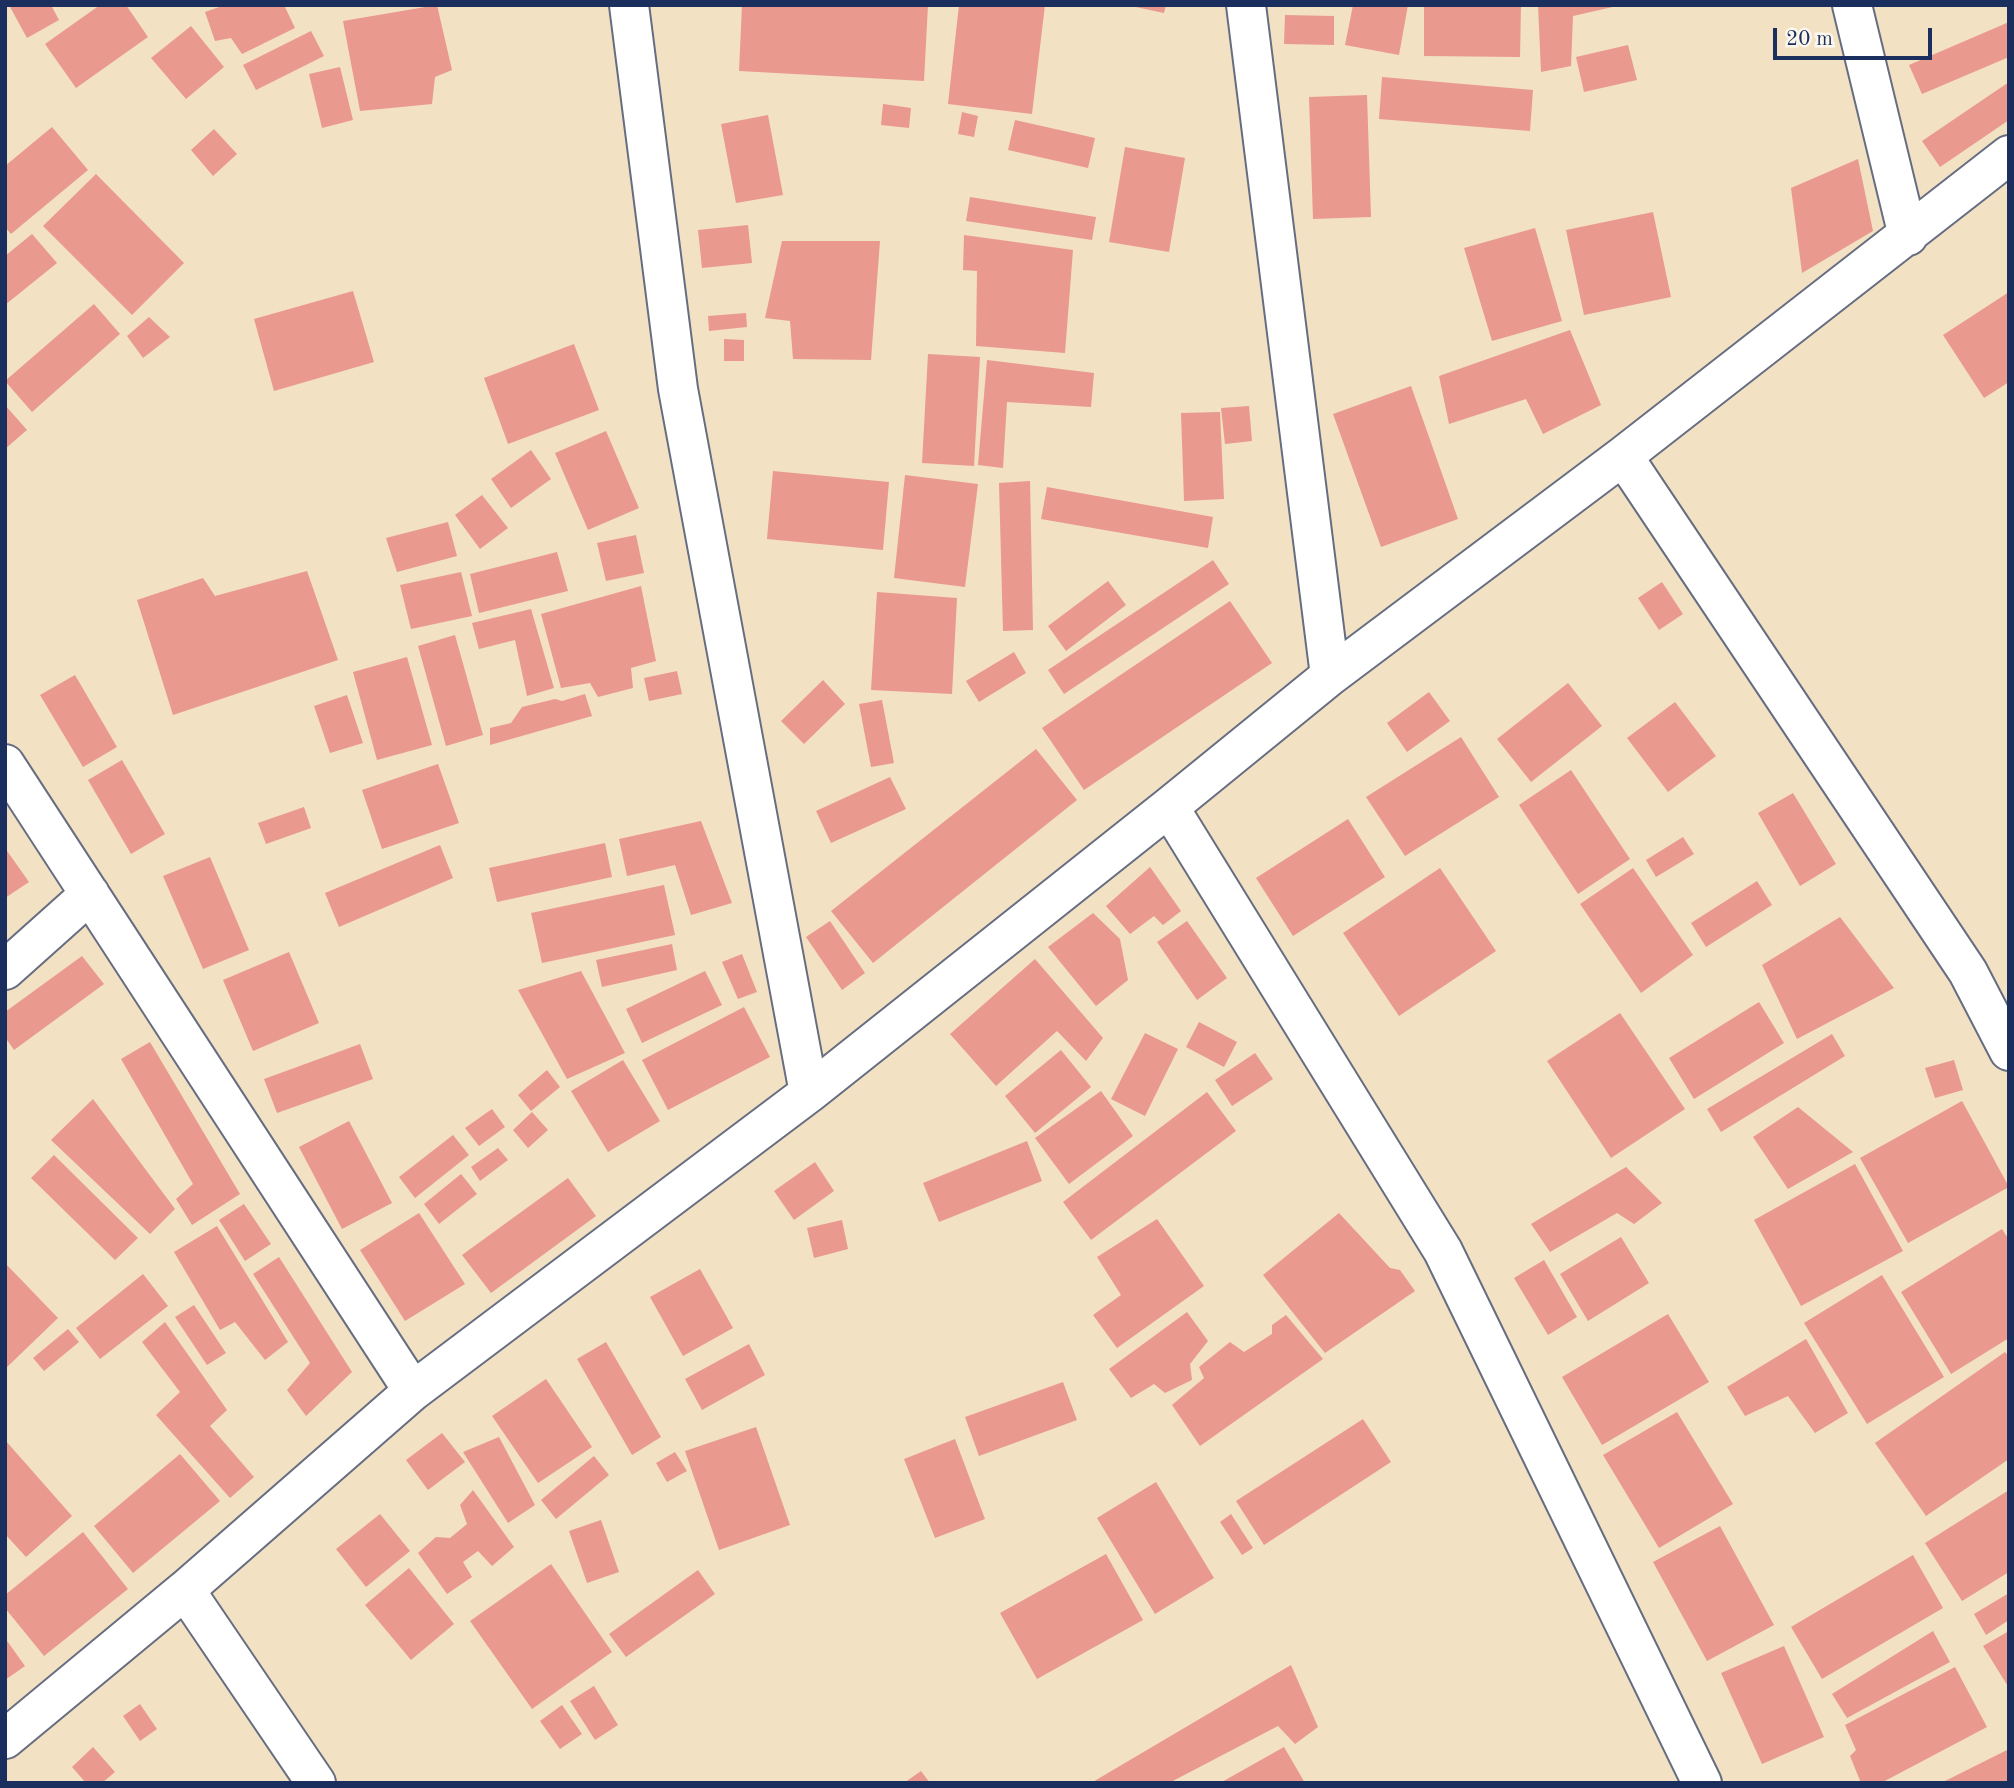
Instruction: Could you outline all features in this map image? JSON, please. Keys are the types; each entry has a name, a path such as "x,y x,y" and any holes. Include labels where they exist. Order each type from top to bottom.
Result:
{"street":[{"path":"629,5 678,388 808,1093"},
{"path":"1246,5 1330,676"},
{"path":"1852,5 1908,236"},
{"path":"5,1740 185,1590 413,1391 808,1093 1330,676 1623,456 2009,155"},
{"path":"1623,456 1968,972 2009,1051"},
{"path":"5,764 413,1391"},
{"path":"1169,807 1443,1251 1702,1783"},
{"path":"5,932 90,894"},
{"path":"5,970 90,894"},
{"path":"185,1590 316,1783"}],"building":[{"path":"9,5 51,5 59,20 27,38"},
{"path":"100,5 126,5 148,37 76,88 45,44"},
{"path":"225,5 284,5 295,28 242,54 231,38 215,41 205,12"},
{"path":"437,5 452,70 435,77 432,104 360,111 343,21"},
{"path":"742,5 928,5 924,81 739,71"},
{"path":"959,5 1045,5 1032,114 948,104"},
{"path":"1126,5 1166,5 1164,13"},
{"path":"1353,5 1408,5 1399,55 1345,45"},
{"path":"1424,5 1521,5 1520,57 1424,56"},
{"path":"1538,5 1617,6 1573,16 1571,66 1541,72"},
{"path":"1285,15 1334,16 1334,45 1284,44"},
{"path":"2009,22 2009,57 1922,94 1909,65"},
{"path":"191,26 224,67 186,99 151,58"},
{"path":"311,31 324,56 256,90 243,65"},
{"path":"1628,45 1637,80 1584,92 1576,57"},
{"path":"340,67 353,120 322,128 309,74"},
{"path":"1382,77 1533,90 1530,131 1379,119"},
{"path":"2009,82 2009,120 1940,167 1922,141"},
{"path":"1367,95 1371,217 1313,219 1309,97"},
{"path":"883,104 911,108 909,128 881,125"},
{"path":"962,112 978,116 974,137 958,134"},
{"path":"768,115 783,195 736,203 721,124"},
{"path":"1015,120 1095,138 1088,168 1008,150"},
{"path":"52,127 88,170 11,234 5,227 5,166"},
{"path":"214,129 237,154 213,176 191,150"},
{"path":"1125,147 1185,158 1169,252 1109,242"},
{"path":"1858,159 1873,231 1802,273 1791,188"},
{"path":"96,174 184,263 132,315 43,226"},
{"path":"970,197 1096,217 1092,240 966,221"},
{"path":"1653,212 1671,297 1584,315 1566,230"},
{"path":"748,225 752,263 702,268 698,230"},
{"path":"1535,228 1562,321 1492,341 1464,248"},
{"path":"32,234 57,263 5,305 5,256"},
{"path":"964,235 1073,250 1065,353 976,346 977,271 963,270"},
{"path":"782,241 880,241 871,360 793,359 790,321 765,318"},
{"path":"353,291 374,362 274,391 254,319"},
{"path":"2009,292 2009,382 1984,398 1943,335"},
{"path":"94,304 120,334 32,412 5,381"},
{"path":"746,313 747,327 709,331 708,316"},
{"path":"149,317 170,337 143,358 127,336"},
{"path":"1570,330 1601,405 1543,434 1526,399 1449,424 1439,376"},
{"path":"724,339 744,340 744,361 724,361"},
{"path":"574,344 599,410 508,444 484,378"},
{"path":"928,354 980,357 974,466 922,463"},
{"path":"987,360 1094,373 1091,407 1007,402 1003,468 978,465"},
{"path":"1411,386 1458,519 1381,547 1333,414"},
{"path":"5,405 27,430 5,449"},
{"path":"1249,406 1252,441 1225,444 1221,408"},
{"path":"1220,412 1224,499 1184,501 1181,413"},
{"path":"606,431 639,508 588,530 555,453"},
{"path":"531,450 551,479 511,508 491,479"},
{"path":"773,471 889,482 883,550 767,539"},
{"path":"905,475 978,484 965,587 894,578"},
{"path":"1030,481 1033,630 1003,631 999,483"},
{"path":"1047,487 1213,517 1208,548 1041,519"},
{"path":"482,495 508,528 480,549 455,515"},
{"path":"448,522 457,556 397,572 386,538"},
{"path":"636,535 644,573 606,581 597,543"},
{"path":"557,552 568,591 479,613 470,574"},
{"path":"1213,560 1229,584 1064,694 1048,670"},
{"path":"307,571 338,660 173,715 137,600 203,578 215,596"},
{"path":"461,572 472,616 411,629 400,585"},
{"path":"1108,581 1126,605 1066,651 1048,626"},
{"path":"1662,582 1683,614 1659,630 1638,598"},
{"path":"641,586 656,661 631,668 633,688 598,697 590,683 561,688 541,614"},
{"path":"877,592 957,598 952,694 871,690"},
{"path":"1230,601 1272,663 1084,790 1042,728"},
{"path":"531,609 554,688 527,696 515,640 479,649 472,623"},
{"path":"455,635 483,735 446,746 418,646"},
{"path":"1014,652 1026,673 979,702 966,681"},
{"path":"407,657 432,745 377,760 353,672"},
{"path":"677,671 682,694 649,701 644,678"},
{"path":"75,675 117,747 83,767 40,695"},
{"path":"823,680 845,704 804,744 781,721"},
{"path":"1568,683 1602,726 1531,782 1497,739"},
{"path":"1429,692 1450,721 1407,752 1387,723"},
{"path":"585,694 592,716 490,745 490,728 511,723 522,707 555,699 562,701"},
{"path":"347,695 363,743 330,753 314,706"},
{"path":"882,700 894,763 871,767 859,704"},
{"path":"1675,702 1716,756 1668,792 1627,738"},
{"path":"1461,737 1499,797 1405,856 1366,797"},
{"path":"1036,749 1077,800 873,963 831,911"},
{"path":"122,760 165,834 131,854 88,780"},
{"path":"438,764 459,823 382,849 362,790"},
{"path":"1571,770 1630,859 1578,894 1519,805"},
{"path":"890,777 906,809 831,843 816,811"},
{"path":"1793,793 1836,864 1800,886 1758,813"},
{"path":"304,807 311,828 266,844 258,823"},
{"path":"1348,819 1385,877 1293,936 1256,878"},
{"path":"701,821 732,903 691,915 675,865 627,876 619,839"},
{"path":"1683,837 1694,854 1656,877 1646,860"},
{"path":"605,843 612,877 497,902 489,868"},
{"path":"440,845 453,878 339,927 325,893"},
{"path":"5,848 29,882 5,898"},
{"path":"210,857 249,950 203,969 163,876"},
{"path":"1150,867 1181,911 1163,925 1154,916 1130,934 1106,906"},
{"path":"1440,868 1496,951 1399,1016 1343,933"},
{"path":"1633,868 1693,955 1641,993 1580,904"},
{"path":"1757,881 1772,905 1706,947 1691,923"},
{"path":"664,885 675,935 542,963 531,913"},
{"path":"1093,913 1120,939 1128,980 1096,1006 1048,947"},
{"path":"1840,917 1894,988 1797,1039 1762,965"},
{"path":"830,921 865,973 842,990 806,937"},
{"path":"1187,921 1227,978 1197,1000 1157,942"},
{"path":"672,944 677,970 602,987 596,960"},
{"path":"289,952 319,1023 253,1051 223,980"},
{"path":"742,954 757,992 738,999 722,962"},
{"path":"82,956 104,984 14,1050 5,1037 5,1012"},
{"path":"1035,959 1103,1038 1086,1061 1057,1031 996,1086 950,1034"},
{"path":"581,971 625,1053 567,1079 518,990"},
{"path":"705,971 722,1005 642,1043 626,1009"},
{"path":"1759,1002 1784,1043 1694,1099 1669,1058"},
{"path":"744,1007 770,1057 668,1110 642,1060"},
{"path":"1620,1013 1685,1109 1611,1158 1547,1061"},
{"path":"1199,1022 1237,1042 1224,1067 1186,1047"},
{"path":"1145,1033 1178,1049 1145,1116 1111,1099"},
{"path":"1832,1034 1845,1056 1721,1132 1707,1109"},
{"path":"150,1042 240,1194 192,1225 176,1199 193,1184 121,1059"},
{"path":"360,1044 373,1079 277,1113 264,1079"},
{"path":"1061,1050 1091,1087 1035,1133 1005,1096"},
{"path":"1255,1053 1273,1079 1232,1106 1215,1080"},
{"path":"623,1060 660,1121 608,1152 571,1091"},
{"path":"1954,1060 1963,1090 1935,1098 1925,1068"},
{"path":"547,1070 560,1087 531,1111 518,1095"},
{"path":"1101,1091 1133,1136 1069,1184 1035,1138"},
{"path":"1207,1092 1236,1131 1091,1240 1063,1202"},
{"path":"93,1099 175,1209 150,1234 51,1140"},
{"path":"1962,1101 2009,1187 1908,1243 1860,1158"},
{"path":"1798,1107 1853,1152 1788,1189 1753,1137"},
{"path":"492,1109 505,1127 479,1146 465,1128"},
{"path":"532,1112 548,1130 528,1148 513,1130"},
{"path":"349,1121 392,1203 342,1229 299,1147"},
{"path":"453,1135 469,1155 415,1198 399,1177"},
{"path":"1027,1141 1042,1181 939,1222 923,1183"},
{"path":"498,1148 508,1160 480,1181 471,1167"},
{"path":"54,1155 138,1238 115,1260 31,1178"},
{"path":"815,1162 834,1191 794,1220 774,1191"},
{"path":"1855,1164 1903,1251 1801,1306 1754,1220"},
{"path":"1626,1167 1662,1203 1634,1224 1617,1213 1550,1252 1531,1224"},
{"path":"461,1174 477,1194 439,1224 424,1204"},
{"path":"568,1178 596,1216 491,1293 462,1255"},
{"path":"244,1204 271,1244 245,1261 219,1220"},
{"path":"419,1213 465,1284 405,1321 360,1250"},
{"path":"1339,1213 1390,1268 1400,1270 1415,1291 1325,1353 1263,1275"},
{"path":"1157,1219 1204,1286 1117,1348 1093,1315 1121,1295 1097,1257"},
{"path":"842,1220 848,1249 814,1258 807,1228"},
{"path":"217,1226 288,1342 265,1360 235,1322 220,1330 174,1252"},
{"path":"2002,1229 2009,1240 2009,1338 1951,1374 1901,1292"},
{"path":"1621,1237 1649,1283 1588,1321 1560,1274"},
{"path":"279,1257 352,1372 306,1416 287,1390 310,1363 253,1274"},
{"path":"1544,1260 1577,1317 1548,1335 1514,1278"},
{"path":"5,1263 58,1318 5,1369"},
{"path":"700,1269 733,1328 683,1356 650,1297"},
{"path":"143,1274 168,1306 100,1359 76,1328"},
{"path":"1882,1275 1944,1377 1867,1424 1804,1323"},
{"path":"194,1305 226,1353 207,1365 175,1317"},
{"path":"1187,1312 1208,1341 1190,1364 1192,1380 1165,1393 1154,1384 1131,1398 1109,1369"},
{"path":"1668,1314 1709,1382 1602,1445 1562,1377"},
{"path":"1286,1315 1323,1359 1200,1446 1172,1405 1204,1378 1199,1367 1230,1342 1244,1352 1272,1334 1272,1325"},
{"path":"165,1322 227,1410 210,1426 254,1477 230,1498 156,1415 180,1392 142,1342"},
{"path":"68,1329 79,1342 44,1371 33,1358"},
{"path":"1806,1339 1848,1413 1815,1433 1788,1396 1745,1416 1727,1387"},
{"path":"606,1342 661,1437 632,1455 577,1359"},
{"path":"749,1344 765,1375 702,1410 685,1379"},
{"path":"2005,1352 2009,1357 2009,1459 1926,1516 1875,1443"},
{"path":"546,1379 592,1447 538,1483 492,1416"},
{"path":"1063,1382 1077,1420 979,1456 965,1417"},
{"path":"1677,1412 1733,1504 1659,1548 1603,1455"},
{"path":"1363,1419 1391,1462 1264,1545 1236,1501"},
{"path":"756,1427 790,1525 719,1550 685,1451"},
{"path":"442,1433 465,1462 428,1490 406,1460"},
{"path":"499,1437 535,1505 508,1523 463,1452"},
{"path":"955,1439 985,1519 935,1538 904,1459"},
{"path":"5,1440 72,1516 26,1557 5,1534"},
{"path":"675,1452 687,1471 667,1482 656,1463"},
{"path":"180,1454 220,1501 133,1573 94,1526"},
{"path":"594,1456 609,1475 556,1519 541,1500"},
{"path":"1156,1482 1214,1578 1155,1614 1097,1518"},
{"path":"473,1490 514,1547 492,1566 478,1551 463,1562 472,1577 447,1594 418,1553 436,1537 450,1538 467,1524 460,1505"},
{"path":"2009,1490 2009,1572 1962,1601 1925,1543"},
{"path":"380,1514 410,1551 366,1587 336,1549"},
{"path":"1231,1514 1253,1548 1242,1555 1220,1522"},
{"path":"601,1520 619,1572 587,1583 569,1531"},
{"path":"1720,1526 1774,1625 1707,1661 1653,1562"},
{"path":"83,1532 128,1589 44,1656 5,1608 5,1595"},
{"path":"1106,1554 1143,1620 1037,1679 1000,1613"},
{"path":"1913,1555 1943,1608 1822,1679 1791,1627"},
{"path":"551,1564 612,1652 532,1709 470,1621"},
{"path":"409,1568 454,1624 411,1660 365,1605"},
{"path":"698,1570 715,1594 626,1657 609,1634"},
{"path":"2009,1593 2009,1620 1986,1635 1974,1614"},
{"path":"1933,1631 1950,1662 1847,1718 1832,1694"},
{"path":"2009,1631 2009,1688 1983,1646"},
{"path":"5,1638 25,1666 5,1680"},
{"path":"1784,1646 1824,1737 1762,1764 1721,1673"},
{"path":"1291,1665 1318,1727 1295,1744 1278,1726 1169,1783 1091,1783"},
{"path":"1955,1667 1987,1727 1881,1783 1861,1783 1850,1756 1856,1750 1845,1725"},
{"path":"594,1686 618,1725 595,1740 570,1701"},
{"path":"140,1704 157,1729 140,1741 123,1716"},
{"path":"562,1705 582,1734 560,1749 540,1721"},
{"path":"93,1747 115,1772 102,1783 86,1783 72,1767"},
{"path":"1284,1747 1305,1783 1220,1783"},
{"path":"2009,1749 2009,1783 1941,1783"},
{"path":"921,1771 930,1783 904,1783"}]}
